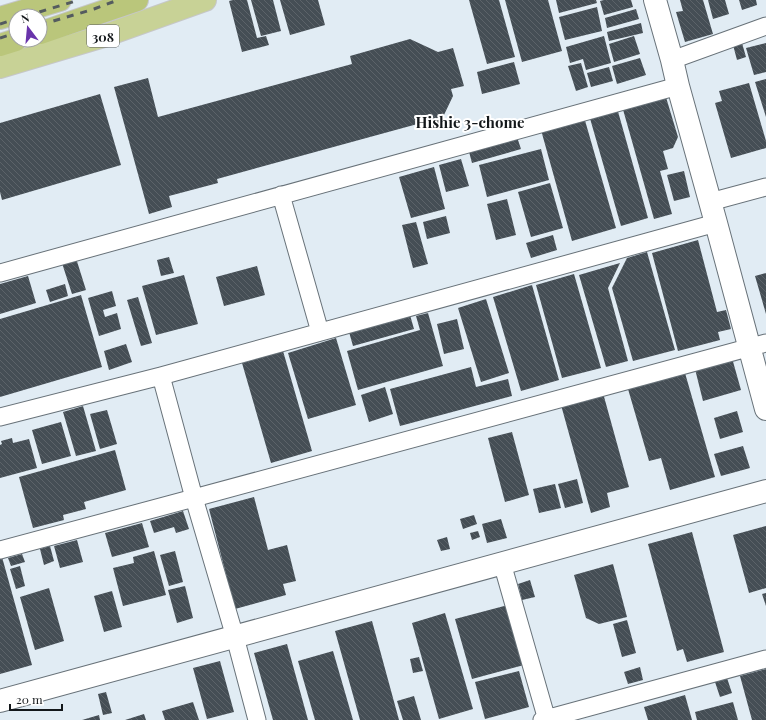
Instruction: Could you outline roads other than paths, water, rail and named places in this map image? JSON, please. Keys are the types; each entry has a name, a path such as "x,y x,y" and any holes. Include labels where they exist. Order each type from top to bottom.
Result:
{"highway":[{"path":"0,18 60,0"},
{"path":"48,30 137,0"},
{"name":"308","path":"0,67 104,36 205,0"}],"street":[{"path":"655,0 716,223 758,346 766,409"},
{"path":"672,60 766,26"},
{"path":"0,273 678,86"},
{"path":"710,202 766,187"},
{"path":"281,195 320,332"},
{"path":"0,417 161,376 716,223"},
{"path":"0,550 758,346"},
{"path":"161,376 257,720"},
{"path":"0,701 766,491"},
{"path":"502,563 545,720 766,659"}],"railway":[{"path":"48,9 79,0"},
{"path":"48,23 118,0"},
{"path":"0,24 8,22"},
{"path":"0,38 8,36"}],"district":[{"name":"Hishie 3-chome","path":"470,122"}]}
